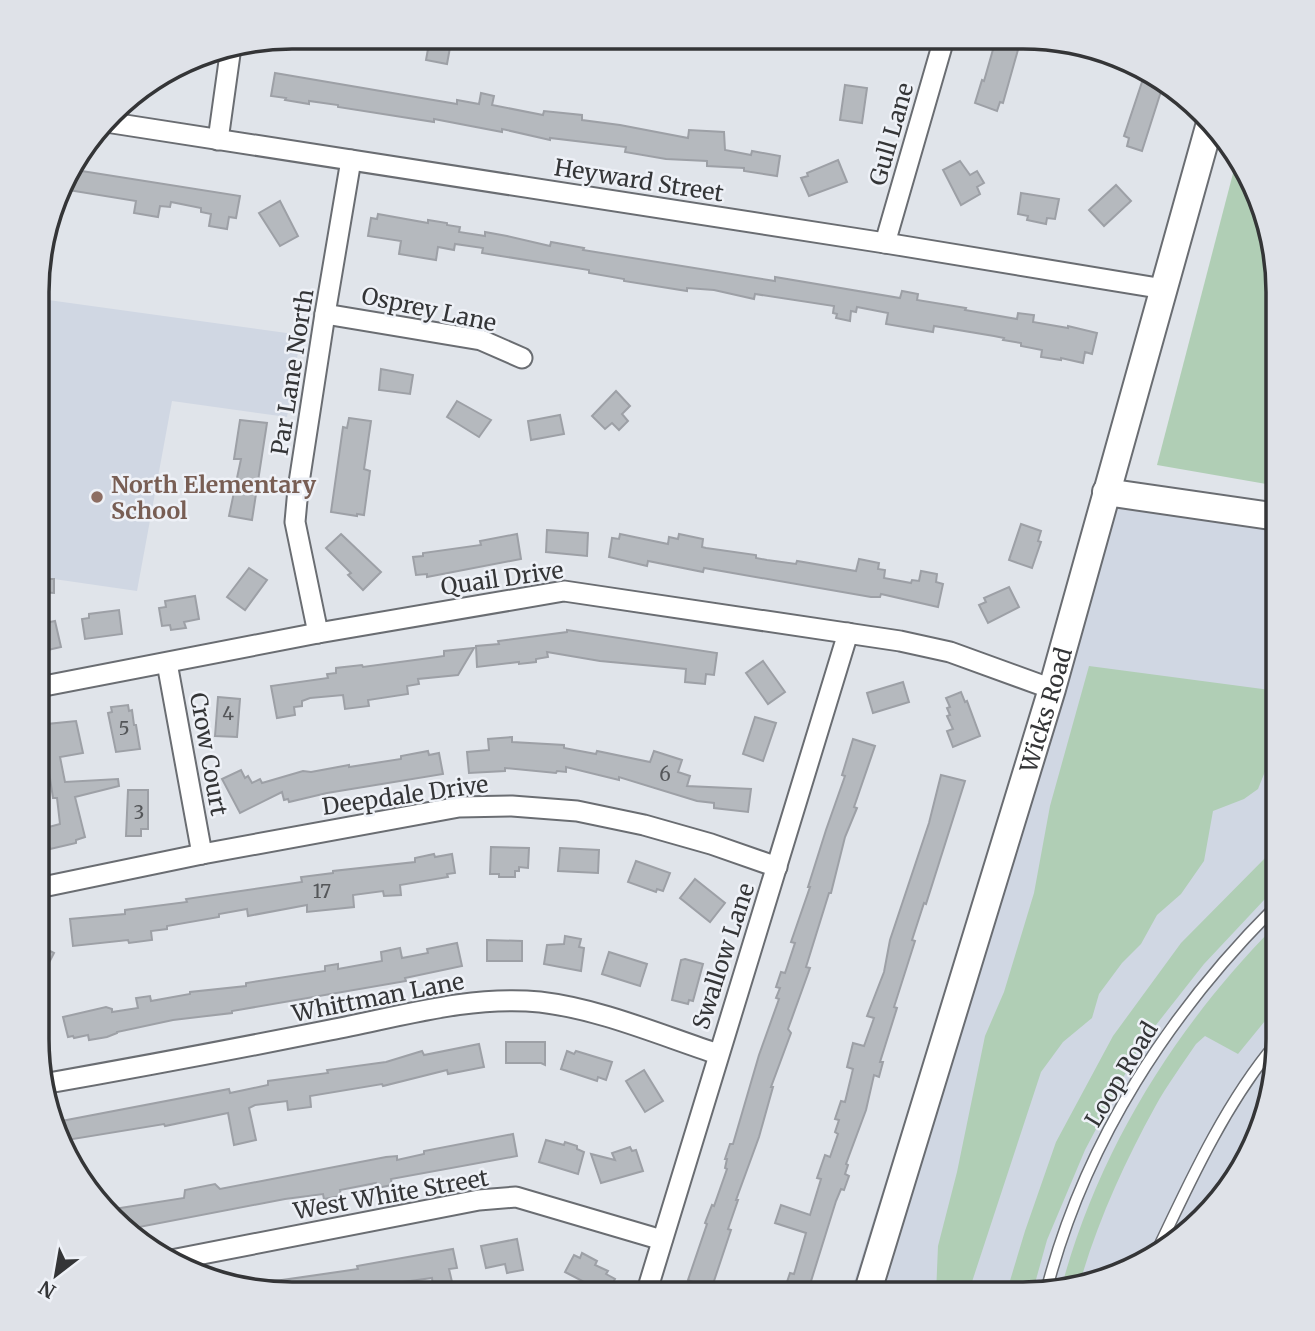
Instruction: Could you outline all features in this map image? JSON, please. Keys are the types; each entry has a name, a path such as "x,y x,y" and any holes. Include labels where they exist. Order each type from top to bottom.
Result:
{"main road":[{"name":"Wicks Road","path":"871,1281 1052,689 1207,134"},
{"path":"1107,492 1265,515"}],"street":[{"name":"Gull Lane","path":"885,243 941,49"},
{"path":"218,140 229,58"},
{"name":"Heyward Street","path":"117,124 1164,289"},
{"name":"Par Lane North","path":"318,633 295,522 325,314 351,160"},
{"name":"Osprey Lane","path":"325,314 481,340 522,358"},
{"name":"Quail Drive","path":"50,685 318,633 564,591 848,633 950,652 1001,673 1052,689"},
{"name":"Swallow Lane","path":"650,1281 848,633"},
{"name":"Crow Court","path":"167,663 202,854"},
{"name":"Deepdale Drive","path":"50,886 202,854 459,807 512,806 577,811 644,825 777,867"},
{"name":"Whittman Lane","path":"53,1082 265,1043 422,1010 486,1001 539,1002 587,1011 718,1054"},
{"name":"West White Street","path":"187,1257 479,1200 516,1197 662,1240"}],"lane":[{"name":"Loop Road","path":"1050,1280 1076,1198 1109,1128 1150,1056 1201,987 1240,941 1265,917"},
{"path":"1164,1237 1192,1177 1255,1068 1265,1056"}],"shaded area":[{"name":"North Elementary School","path":"49,300 301,335 287,417 172,401 137,591 49,578"},
{"path":"1097,495 1265,519 1265,1055 1258,1102 1233,1160 1206,1199 1171,1232 1116,1263 1086,1274 1039,1281 854,1281 975,898"}],"green space":[{"path":"1233,172 1258,229 1264,261 1265,484 1157,465"},
{"path":"1089,666 1265,689 1265,772 1258,789 1244,799 1213,811 1204,861 1181,894 1157,915 1141,944 1122,963 1099,994 1092,1018 1063,1042 1041,1072 972,1281 937,1281 938,1246 957,1172 985,1036 1004,992 1034,893 1050,806"},
{"path":"1265,858 1265,899 1204,964 1141,1044 1085,1150 1047,1240 1036,1281 1010,1281 1056,1142 1113,1036 1181,943"},
{"path":"1265,937 1265,1021 1238,1054 1205,1036 1196,1044 1160,1099 1132,1150 1102,1217 1082,1275 1064,1278 1096,1188 1145,1092 1174,1047 1241,962"}],"building":[{"path":"993,49 1018,49 1003,103 1000,102 997,111 975,103 982,80 984,81"},
{"path":"428,50 450,50 447,64 426,60"},
{"path":"275,73 457,104 457,100 479,104 481,93 494,96 492,105 543,115 544,111 582,115 582,120 688,138 689,130 724,132 725,150 751,155 752,151 780,156 777,176 744,171 744,168 707,166 707,161 666,159 625,152 626,147 550,140 502,129 502,132 434,119 434,122 338,105 285,100 286,98 271,96"},
{"path":"1142,81 1161,92 1142,151 1127,146 1129,138 1124,136"},
{"path":"845,85 867,88 862,123 840,120"},
{"path":"838,160 847,182 809,196 801,178"},
{"path":"960,161 970,175 977,171 984,183 977,187 980,194 961,205 943,170"},
{"path":"82,171 240,196 236,218 229,217 227,229 209,226 211,214 201,212 201,208 171,202 170,207 160,206 158,217 134,213 136,201 72,191"},
{"path":"1116,185 1131,201 1104,226 1089,210"},
{"path":"1021,193 1059,199 1055,219 1047,218 1046,224 1027,220 1028,216 1018,214"},
{"path":"280,201 298,236 280,246 259,213"},
{"path":"378,214 428,223 428,220 447,223 460,227 459,232 485,236 485,232 550,246 551,242 584,248 583,250 775,281 775,277 900,298 902,291 918,294 917,300 1017,319 1018,313 1034,315 1033,322 1097,333 1092,354 1085,352 1083,363 1041,357 1042,350 994,336 934,326 933,332 886,324 888,313 857,307 856,312 851,311 850,321 836,318 837,314 833,313 834,306 755,294 754,299 714,290 687,288 687,291 624,281 589,273 589,270 482,253 483,248 455,244 454,250 438,247 436,260 399,254 401,241 368,236 371,218 377,219"},
{"path":"381,369 413,375 410,394 379,390"},
{"path":"616,391 630,406 622,414 628,421 619,430 612,423 605,429 592,416"},
{"path":"457,401 491,420 479,437 447,417"},
{"path":"560,415 564,434 531,440 528,421"},
{"path":"349,418 371,421 364,469 370,471 364,515 357,516 331,512 343,427 347,428"},
{"path":"240,420 267,423 252,520 229,516 241,459 234,459"},
{"path":"1021,524 1041,531 1038,541 1041,542 1032,568 1009,560"},
{"path":"547,530 588,533 587,556 546,552"},
{"path":"341,534 381,572 363,590 348,575 351,573 326,548"},
{"path":"517,534 521,559 427,577 427,574 416,575 413,557 423,556 423,553 481,545 480,541"},
{"path":"620,534 668,544 669,537 678,539 679,534 703,539 702,547 706,548 756,555 756,558 767,560 796,564 797,561 856,571 859,559 879,563 878,569 885,570 884,578 911,583 912,580 919,581 921,571 937,574 936,582 943,584 938,607 881,594 880,597 871,597 704,568 703,572 648,561 647,566 609,557 612,538 619,539"},
{"path":"249,568 267,580 245,610 227,597"},
{"path":"49,579 54,579 54,593 49,593"},
{"path":"1009,587 1019,607 988,623 979,605 986,602 984,598"},
{"path":"195,596 199,619 184,622 186,628 171,630 170,625 162,626 159,608 166,607 165,601"},
{"path":"119,610 122,634 85,639 82,619 89,618 89,614"},
{"path":"55,621 61,647 49,650 49,622"},
{"path":"567,630 717,653 714,675 706,674 705,684 685,682 686,669 600,661 547,652 548,657 536,659 536,662 477,667 476,646"},
{"path":"474,648 458,675 418,679 419,684 407,686 408,694 368,700 369,706 345,709 343,695 310,698 302,701 302,706 294,707 295,715 277,718 271,686 328,678 327,674 336,673 336,668 444,656 444,651"},
{"path":"763,661 785,692 768,704 746,673"},
{"path":"903,682 909,702 873,713 867,693"},
{"path":"961,692 980,736 953,747 947,731 953,729 947,716 950,715 947,708 950,707 946,698"},
{"path":"218,697 240,699 237,737 215,736"},
{"path":"128,705 129,711 132,710 140,749 116,752 108,713 112,712 111,707"},
{"path":"755,717 776,723 763,761 743,754"},
{"path":"76,721 83,753 60,757 65,782 118,779 119,786 75,797 85,837 76,840 76,843 50,849 50,827 60,824 57,798 53,798 50,776 50,724"},
{"path":"512,737 512,742 564,745 564,748 596,754 597,751 650,762 654,751 682,760 678,772 690,776 687,786 751,789 748,812 714,808 714,803 697,801 619,777 619,780 566,767 566,772 556,773 505,768 505,771 469,773 467,752 489,750 488,739"},
{"path":"853,739 875,746 854,807 857,808 845,837 831,893 806,967 810,968 788,1029 791,1033 771,1087 759,1137 736,1200 728,1229 731,1230 714,1281 690,1281 688,1280 707,1224 705,1223 727,1169 725,1159 730,1144 733,1144 759,1055 779,999 776,998 780,988 776,987 781,972 785,973 795,943 791,942 845,776 842,775"},
{"path":"428,751 429,755 439,753 443,774 289,802 288,799 284,800 282,792 240,813 222,779 241,770 245,778 248,776 252,783 260,779 262,783 303,771 401,759 401,756"},
{"path":"941,775 965,781 912,940 915,941 894,1007 897,1008 880,1062 883,1062 879,1077 874,1075 866,1110 846,1164 845,1174 849,1176 836,1201 811,1281 787,1281 790,1273 794,1274 806,1233 775,1223 781,1205 810,1215 821,1179 817,1178 825,1155 830,1157 838,1134 835,1132 839,1120 835,1119 841,1101 845,1102 853,1069 847,1067 853,1043 864,1046 874,1018 867,1016 884,972 890,940 929,823"},
{"path":"128,790 148,790 148,829 141,829 141,836 126,836"},
{"path":"491,847 529,848 528,868 519,867 519,871 515,871 515,877 490,874"},
{"path":"560,848 599,850 598,873 558,871"},
{"path":"434,854 435,857 452,854 455,873 447,874 448,877 400,885 401,895 384,896 383,891 353,895 354,907 307,912 307,905 248,916 247,909 151,931 152,940 73,946 70,919 125,914 125,910 302,882 301,877 333,871 415,862 415,858"},
{"path":"636,861 670,873 663,891 657,889 656,892 628,882"},
{"path":"695,879 725,903 710,922 680,898"},
{"path":"565,936 581,939 579,947 584,948 581,971 544,964 547,945 564,944"},
{"path":"487,940 522,941 522,961 487,961"},
{"path":"457,943 462,966 405,978 406,981 232,1013 173,1020 89,1040 88,1035 68,1037 63,1017 106,1007 112,1009 112,1012 138,1008 136,998 150,996 151,1001 190,992 246,986 246,983 325,971 325,966 338,964 338,969 382,961 381,952 400,948 402,958 428,953 427,949"},
{"path":"609,952 647,964 640,986 602,974"},
{"path":"681,960 703,964 693,1001 689,1000 688,1004 672,1000"},
{"path":"506,1042 545,1042 545,1065 506,1063"},
{"path":"479,1044 484,1067 448,1074 447,1070 383,1086 382,1084 310,1096 311,1107 288,1110 287,1101 255,1105 249,1108 256,1140 234,1145 228,1113 165,1126 164,1124 72,1139 63,1121 229,1089 230,1093 268,1085 268,1081 386,1062 422,1051 424,1055"},
{"path":"567,1051 574,1054 576,1051 612,1062 606,1080 598,1077 597,1081 561,1069"},
{"path":"644,1070 663,1101 645,1112 626,1081"},
{"path":"513,1134 517,1156 391,1179 392,1185 377,1188 376,1183 340,1190 341,1196 324,1199 323,1194 285,1199 138,1227 118,1208 184,1198 185,1190 215,1184 220,1189 386,1157 397,1156 397,1160 424,1154 424,1151"},
{"path":"546,1140 564,1145 565,1142 584,1152 578,1174 539,1162"},
{"path":"630,1147 632,1151 636,1150 643,1171 601,1183 591,1154 615,1160 612,1153"},
{"path":"517,1239 523,1270 507,1273 505,1264 486,1268 481,1246"},
{"path":"453,1249 457,1268 449,1269 452,1281 432,1281 432,1278 411,1281 276,1281 358,1269 357,1266"},
{"path":"582,1253 597,1261 595,1265 608,1271 606,1274 615,1279 614,1281 582,1281 565,1272 574,1255 580,1258"}],"place":[{"name":"North Elementary School","path":"97,497"}]}
